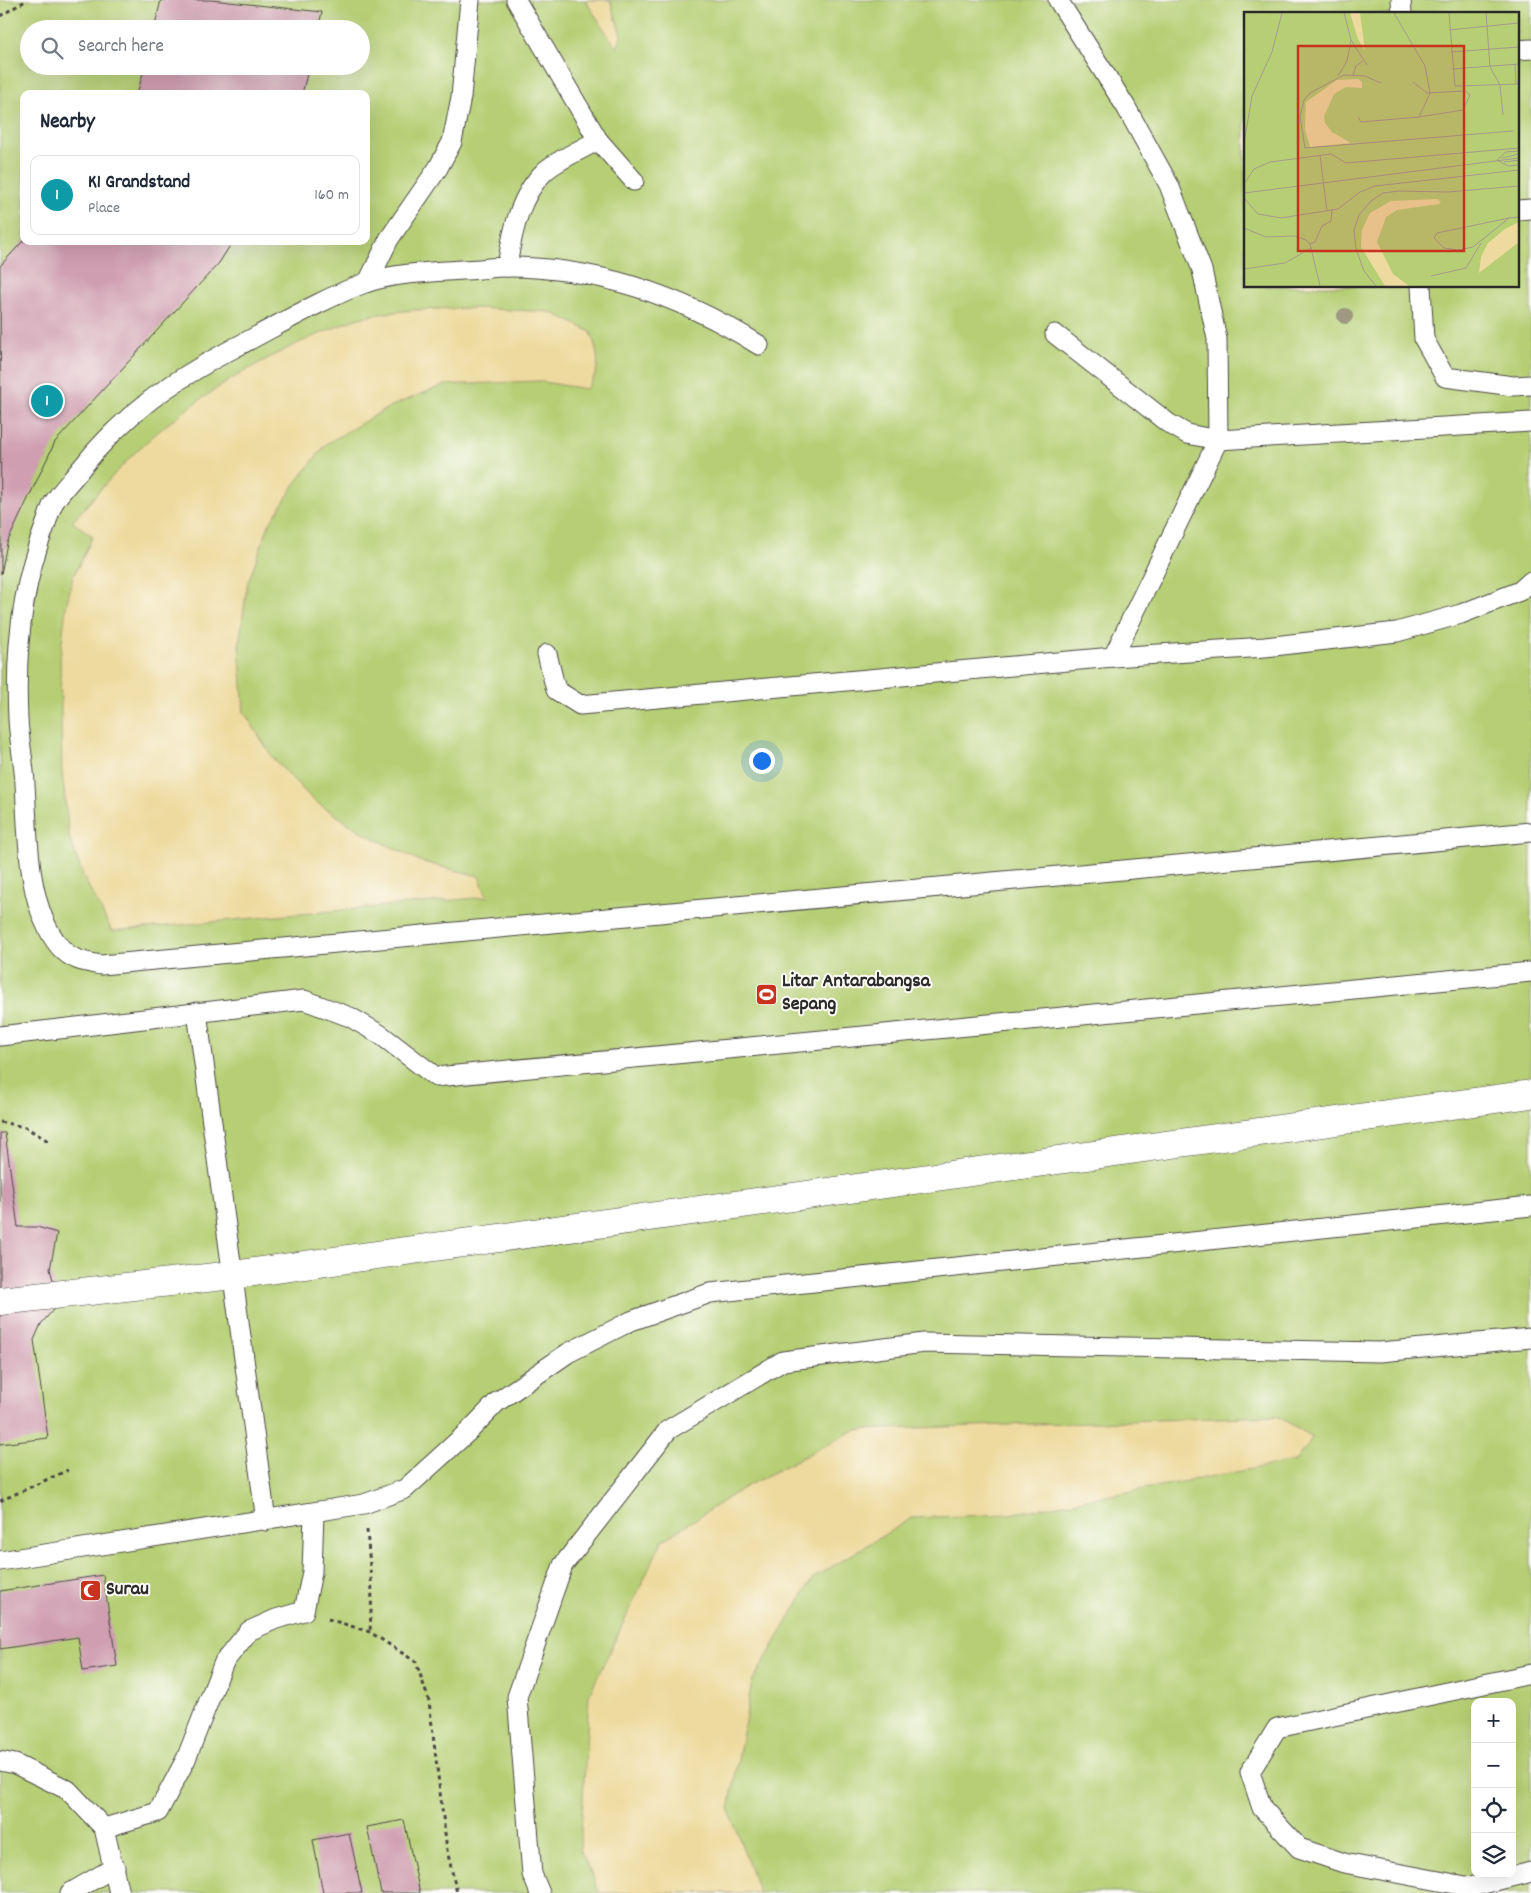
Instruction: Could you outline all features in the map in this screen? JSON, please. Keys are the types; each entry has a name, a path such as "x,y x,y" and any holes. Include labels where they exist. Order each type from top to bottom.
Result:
{"street":[{"path":"0,1301 233,1275 1531,1094"}],"lane":[{"path":"368,282 389,239 452,142 461,98 470,0"},
{"path":"516,0 598,140 634,182"},
{"path":"1058,0 1126,107 1169,185 1202,270 1217,339 1218,440 1112,657"},
{"path":"1518,50 1531,49"},
{"path":"507,267 512,238 529,190 546,170 598,140"},
{"path":"1518,210 1531,209"},
{"path":"759,346 726,324 653,291 612,279 507,267 422,272 368,282 319,302 209,362 158,393 109,434 54,502 36,549 23,604 18,655 18,720 25,779 29,854 39,906 60,947 77,960 101,965 1531,832"},
{"path":"1421,288 1424,339 1445,377 1513,386 1531,385"},
{"path":"1054,334 1168,423 1187,434 1218,440 1531,422"},
{"path":"547,654 556,690 580,705 1112,657 1265,647 1397,632 1461,614 1520,591 1531,581"},
{"path":"0,1036 304,1000 350,1017 381,1035 436,1077 1531,972"},
{"path":"197,1012 266,1521"},
{"path":"0,1561 314,1513 364,1504 405,1489 470,1430 497,1402 568,1353 631,1321 710,1293 1531,1206"},
{"path":"540,1893 532,1874 517,1697 562,1565 668,1430 783,1361 924,1343 1380,1352 1531,1338"},
{"path":"104,1828 158,1812 186,1759 224,1662 249,1631 276,1619 304,1611 312,1572 314,1513"},
{"path":"1531,1674 1278,1728 1250,1772 1262,1808 1299,1848 1344,1863 1470,1887 1531,1872"},
{"path":"0,1761 15,1764 68,1790 104,1828 115,1866 119,1893"},
{"path":"70,1893 115,1866"}],"path":[{"path":"0,16 27,0"},
{"path":"0,1122 26,1127 50,1142"},
{"path":"0,1501 68,1470"},
{"path":"364,1504 372,1590 370,1632"},
{"path":"304,1611 370,1632 416,1662 428,1701 447,1850 457,1893"}],"green space":[{"name":"Litar Antarabangsa Sepang","path":"0,0 1531,0 1531,1893 0,1893"}],"sand":[{"path":"585,0 610,0 621,35 617,49"},
{"path":"474,308 551,312 591,332 598,362 591,382 586,389 538,381 444,385 389,407 326,444 295,484 269,525 247,585 239,646 244,712 273,758 313,800 365,834 422,862 479,876 487,897 112,931 83,876 69,836 62,772 60,658 66,607 73,577 93,536 72,522 125,463 164,427 209,394 258,364 308,339 360,318 405,311"},
{"path":"1277,1416 1313,1437 1295,1461 1009,1514 912,1518 813,1578 752,1682 729,1810 759,1893 600,1893 580,1850 589,1695 662,1541 743,1488 855,1430"}],"building":[{"path":"161,0 211,0 322,12 320,20 156,20"},
{"path":"142,75 307,75 303,90 138,90"},
{"path":"20,244 230,245 219,263 55,442 7,543 1,574 0,266"},
{"path":"0,1133 5,1133 18,1227 37,1227 57,1233 50,1269 59,1303 41,1324 34,1340 48,1438 0,1444"},
{"path":"103,1575 117,1666 83,1671 78,1637 0,1649 0,1591"},
{"path":"404,1820 420,1893 381,1893 367,1827"},
{"path":"349,1833 362,1893 323,1893 313,1840"}],"place":[{"name":"K1 Grandstand","path":"47,401"},
{"name":"Litar Antarabangsa Sepang","path":"766,994"},
{"name":"Surau","path":"90,1590"}]}
